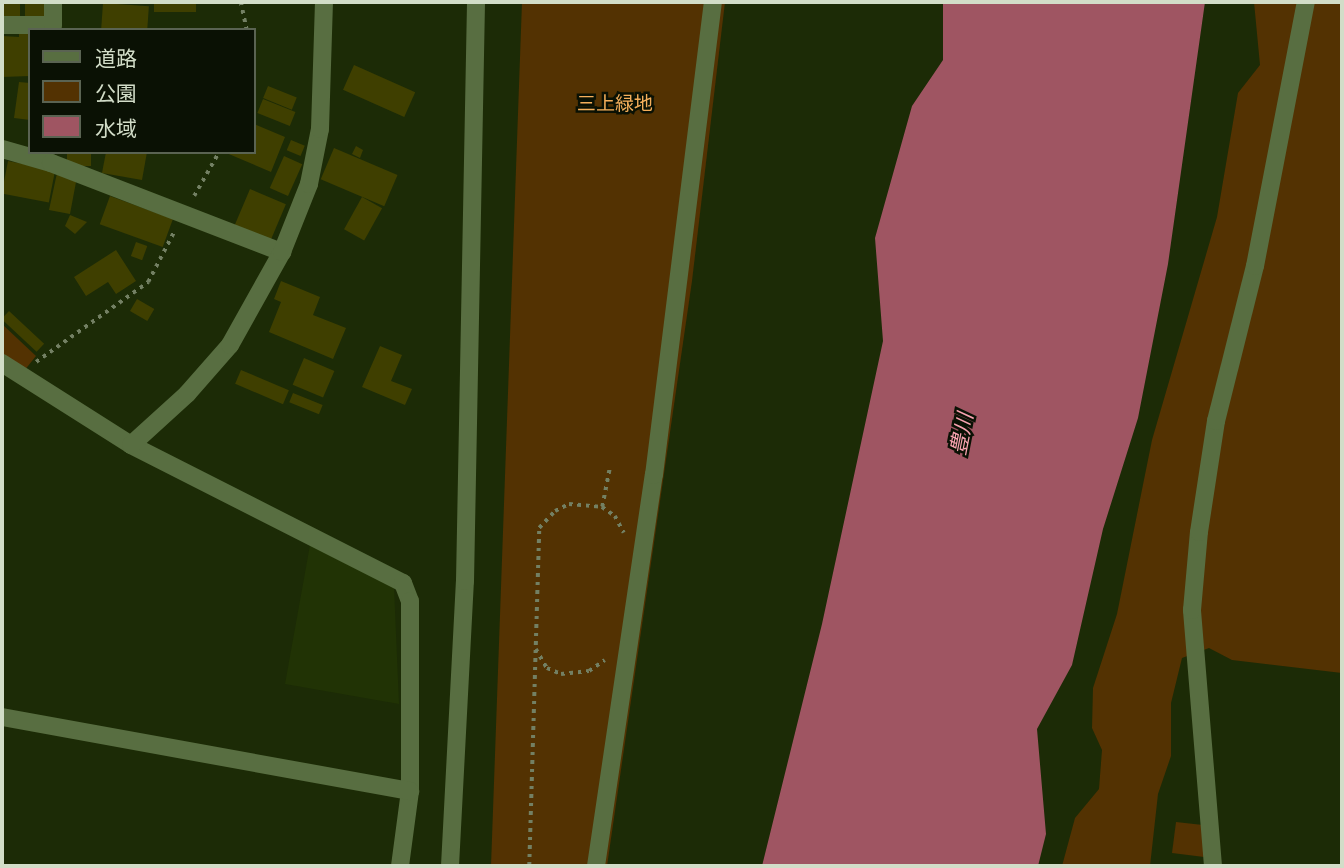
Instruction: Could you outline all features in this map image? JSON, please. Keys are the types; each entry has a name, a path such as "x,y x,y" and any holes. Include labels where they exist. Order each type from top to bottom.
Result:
{"street":[{"path":"2,25 53,25 53,2"},
{"path":"131,445 187,394 230,345 282,252 309,184 320,129 324,2"},
{"path":"450,866 466,581 476,2"},
{"path":"596,866 658,448 713,2"},
{"path":"1213,866 1192,610 1199,532 1216,421 1255,266 1306,2"},
{"path":"2,149 51,163 282,252"},
{"path":"2,363 131,445 402,583 410,601 410,791 400,866"},
{"path":"2,717 410,791"}],"path":[{"path":"242,2 247,28"},
{"path":"26,378 34,363 148,282 218,154"},
{"path":"602,507 609,470"},
{"path":"529,866 539,528 555,511 569,504"},
{"path":"534,644 547,668 561,674 589,671 611,653"}],"shaded area":[{"path":"310,545 394,587 399,704 285,684"}],"green space":[{"name":"三上緑地","path":"522,2 725,2 692,281 607,866 491,866"},
{"path":"1254,2 1342,2 1342,673 1232,660 1209,648 1182,658 1171,703 1171,756 1158,794 1150,866 1062,866 1075,818 1099,789 1102,750 1092,728 1093,688 1117,614 1152,440 1217,217 1238,93 1260,65"},
{"path":"2,324 36,356 24,371 2,356"},
{"path":"1176,822 1203,825 1204,857 1172,853"}],"water":[{"name":"豊川","path":"943,2 1205,2 1168,264 1138,418 1103,529 1072,665 1037,729 1046,834 1038,866 762,866 822,624 883,341 875,238 912,106 943,60"}],"building":[{"path":"2,2 20,2 20,22 2,22"},
{"path":"25,2 47,2 47,19 25,19"},
{"path":"154,2 196,2 196,12 154,12"},
{"path":"103,3 149,6 147,28 101,28"},
{"path":"19,29 28,30 28,76 2,77 2,36 19,37"},
{"path":"354,65 415,92 404,117 343,90"},
{"path":"19,82 28,83 28,120 14,118"},
{"path":"268,86 297,98 292,110 263,98"},
{"path":"263,99 295,112 290,126 257,113"},
{"path":"256,125 285,137 271,172 229,154 256,154"},
{"path":"291,140 305,146 301,156 287,150"},
{"path":"356,146 363,150 360,158 352,154"},
{"path":"334,148 398,175 384,206 321,179"},
{"path":"67,154 91,154 91,166 67,166"},
{"path":"106,154 147,154 142,180 102,173"},
{"path":"284,156 302,164 288,196 270,188"},
{"path":"8,161 55,170 49,203 2,193"},
{"path":"57,173 76,182 70,214 49,210"},
{"path":"250,189 286,204 271,240 235,225"},
{"path":"110,196 173,219 163,247 100,224"},
{"path":"362,197 382,208 364,241 344,229"},
{"path":"70,215 87,222 75,234 65,226"},
{"path":"136,242 147,246 142,260 131,256"},
{"path":"116,250 136,281 116,294 108,282 86,296 74,277"},
{"path":"281,281 320,297 313,315 346,328 333,359 269,332 281,302 274,299"},
{"path":"137,299 154,309 147,321 130,311"},
{"path":"9,311 44,344 37,352 2,320"},
{"path":"380,346 402,355 391,381 412,389 405,405 362,387"},
{"path":"304,358 334,371 323,398 293,385"},
{"path":"241,370 289,390 283,404 235,384"},
{"path":"293,393 323,405 319,414 289,402"}]}
